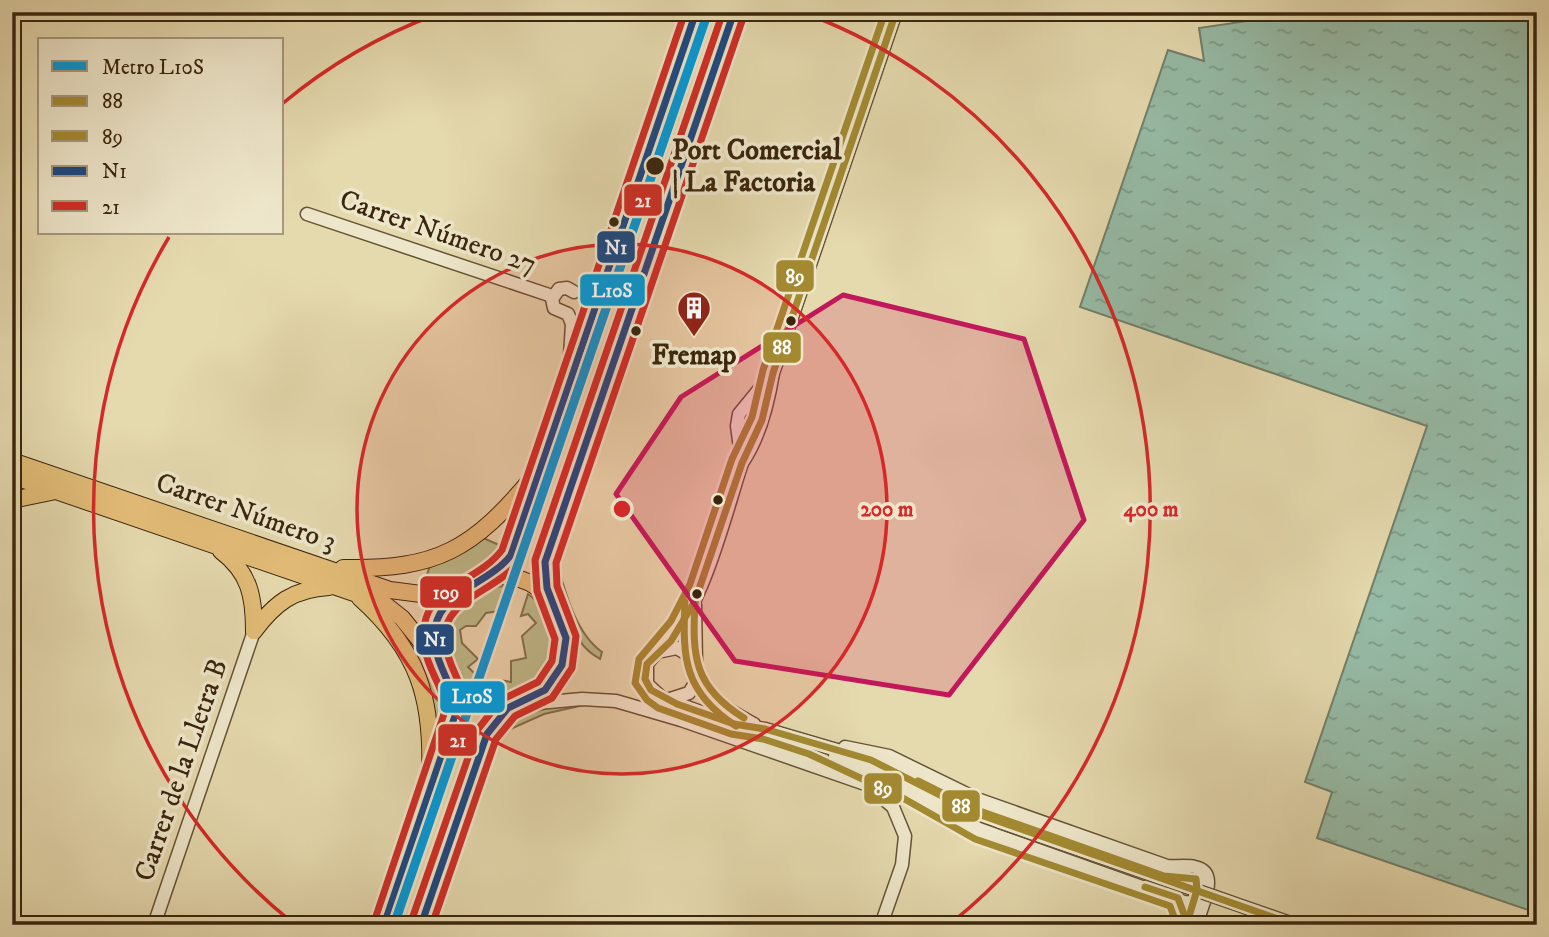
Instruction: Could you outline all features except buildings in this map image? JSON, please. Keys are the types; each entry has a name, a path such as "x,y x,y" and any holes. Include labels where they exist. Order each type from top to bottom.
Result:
{"main road":[{"path":"512,706 478,705 455,690 439,664 434,645 438,618 446,602 466,586 484,579 502,567 511,555 696,12"},
{"path":"421,925 487,734 512,706 545,690 562,665 566,638 564,625 552,602 544,575 546,558 734,12"},
{"name":"Carrer Número 3","path":"12,461 405,593 430,594 466,586"},
{"path":"329,567 394,568 451,552 483,531 539,470"},
{"name":"Carrer Número 3","path":"12,475 353,592 393,609 439,664"},
{"path":"12,500 31,494 60,492"},
{"path":"211,543 232,559 245,575 253,593 254,631"},
{"path":"484,579 520,580 536,587 552,602"},
{"path":"254,631 270,610 285,597 306,589 336,587"},
{"path":"353,592 399,639 419,676 430,721 430,790"},
{"path":"384,925 456,713 455,690"}],"street":[{"path":"896,12 773,373 768,402 752,449 743,463 695,601 671,641 647,664 645,679 654,694 667,700 734,724 765,729 891,768 960,806 1000,822 1297,925"},
{"name":"Carrer Número 27","path":"307,214 552,296"},
{"path":"569,383 572,324 568,314 554,308 552,296 563,288 574,292 600,291"},
{"path":"743,463 736,422 739,414 751,403 773,373"},
{"path":"667,700 690,693 696,683 693,632 695,601"},
{"name":"Carrer de la Lletra B","path":"154,925 254,631"},
{"path":"657,652 677,648 688,653 705,688 718,702 765,729"},
{"path":"512,706 599,699 673,717 868,785 886,799 902,824 905,856 881,925"},
{"path":"813,744 875,751 977,799 1167,866 1198,868 1206,874 1209,888 1197,925"},
{"path":"813,744 906,788 979,829 1192,904 1204,897"},
{"path":"1188,866 1178,871 1173,881 1188,925"}],"highlighted area":[{"path":"843,295 1024,339 1084,520 949,695 735,661 616,494 681,397"}],"shaded area":[{"path":"481,537 506,548 500,557 469,576 422,589 431,563"},
{"path":"550,563 557,563 578,624 602,652 600,659 581,643 554,582"},
{"path":"507,586 499,611 486,613 476,626 466,626 460,630 462,643 478,659 468,667 477,676 471,692 455,677 446,660 443,642 446,625 454,610 468,597 485,589"},
{"path":"528,594 544,608 552,625 555,643 552,660 531,689 514,697 493,699 499,680 511,682 511,661 526,658 522,636 536,623 528,614 521,616"},
{"path":"408,633 445,695 448,709 445,726 433,722 405,640"},
{"path":"559,705 584,705 544,714 495,736 508,719"}],"water":[{"path":"1307,12 1537,12 1537,913 1317,838 1332,792 1305,782 1427,426 1080,307 1168,50 1204,61 1199,28"}],"metro line":[{"name":"L10S","path":"394,925 708,12"}],"transit line":[{"name":"109","path":"374,922 445,711 442,695 425,650 424,629 428,613 448,590 490,562 502,550 685,12"},
{"name":"N1","path":"384,925 456,713 453,695 437,654 435,628 440,614 449,602 487,576 511,555 696,12"},
{"name":"109","path":"411,922 478,729 501,700 538,682 552,661 555,639 537,591 535,560 723,12"},
{"name":"N1","path":"421,925 487,734 508,708 545,690 562,665 566,638 547,588 545,562 734,12"},
{"name":"89","path":"885,12 763,370 752,417 732,459 690,584 671,621 639,659 635,683 647,700 658,708 731,734 763,739 809,754 901,797 975,839 1170,906 1177,925"},
{"name":"88","path":"896,12 773,373 762,420 742,463 695,601 671,641 647,664 645,679 651,690 677,704 734,724 765,729 871,760 975,813 1295,925"},
{"name":"21","path":"395,925 466,715 464,696 447,652 446,628 451,616 460,606 499,580 521,559 706,15"},
{"name":"21","path":"432,925 496,739 515,716 552,698 572,668 576,636 557,586 556,563 744,15"},
{"name":"89","path":"685,602 686,658 690,673 706,701 736,726"},
{"name":"88","path":"695,602 694,639 700,669 715,695 744,718"},
{"name":"89","path":"918,781 974,809 1164,876 1196,879 1197,890 1187,923"},
{"name":"88","path":"1145,887 1178,898 1188,925"}],"place":[{"name":"Port Comercial | La Factoria","path":"655,166"},
{"name":"Fremap","path":"694,338"}]}
